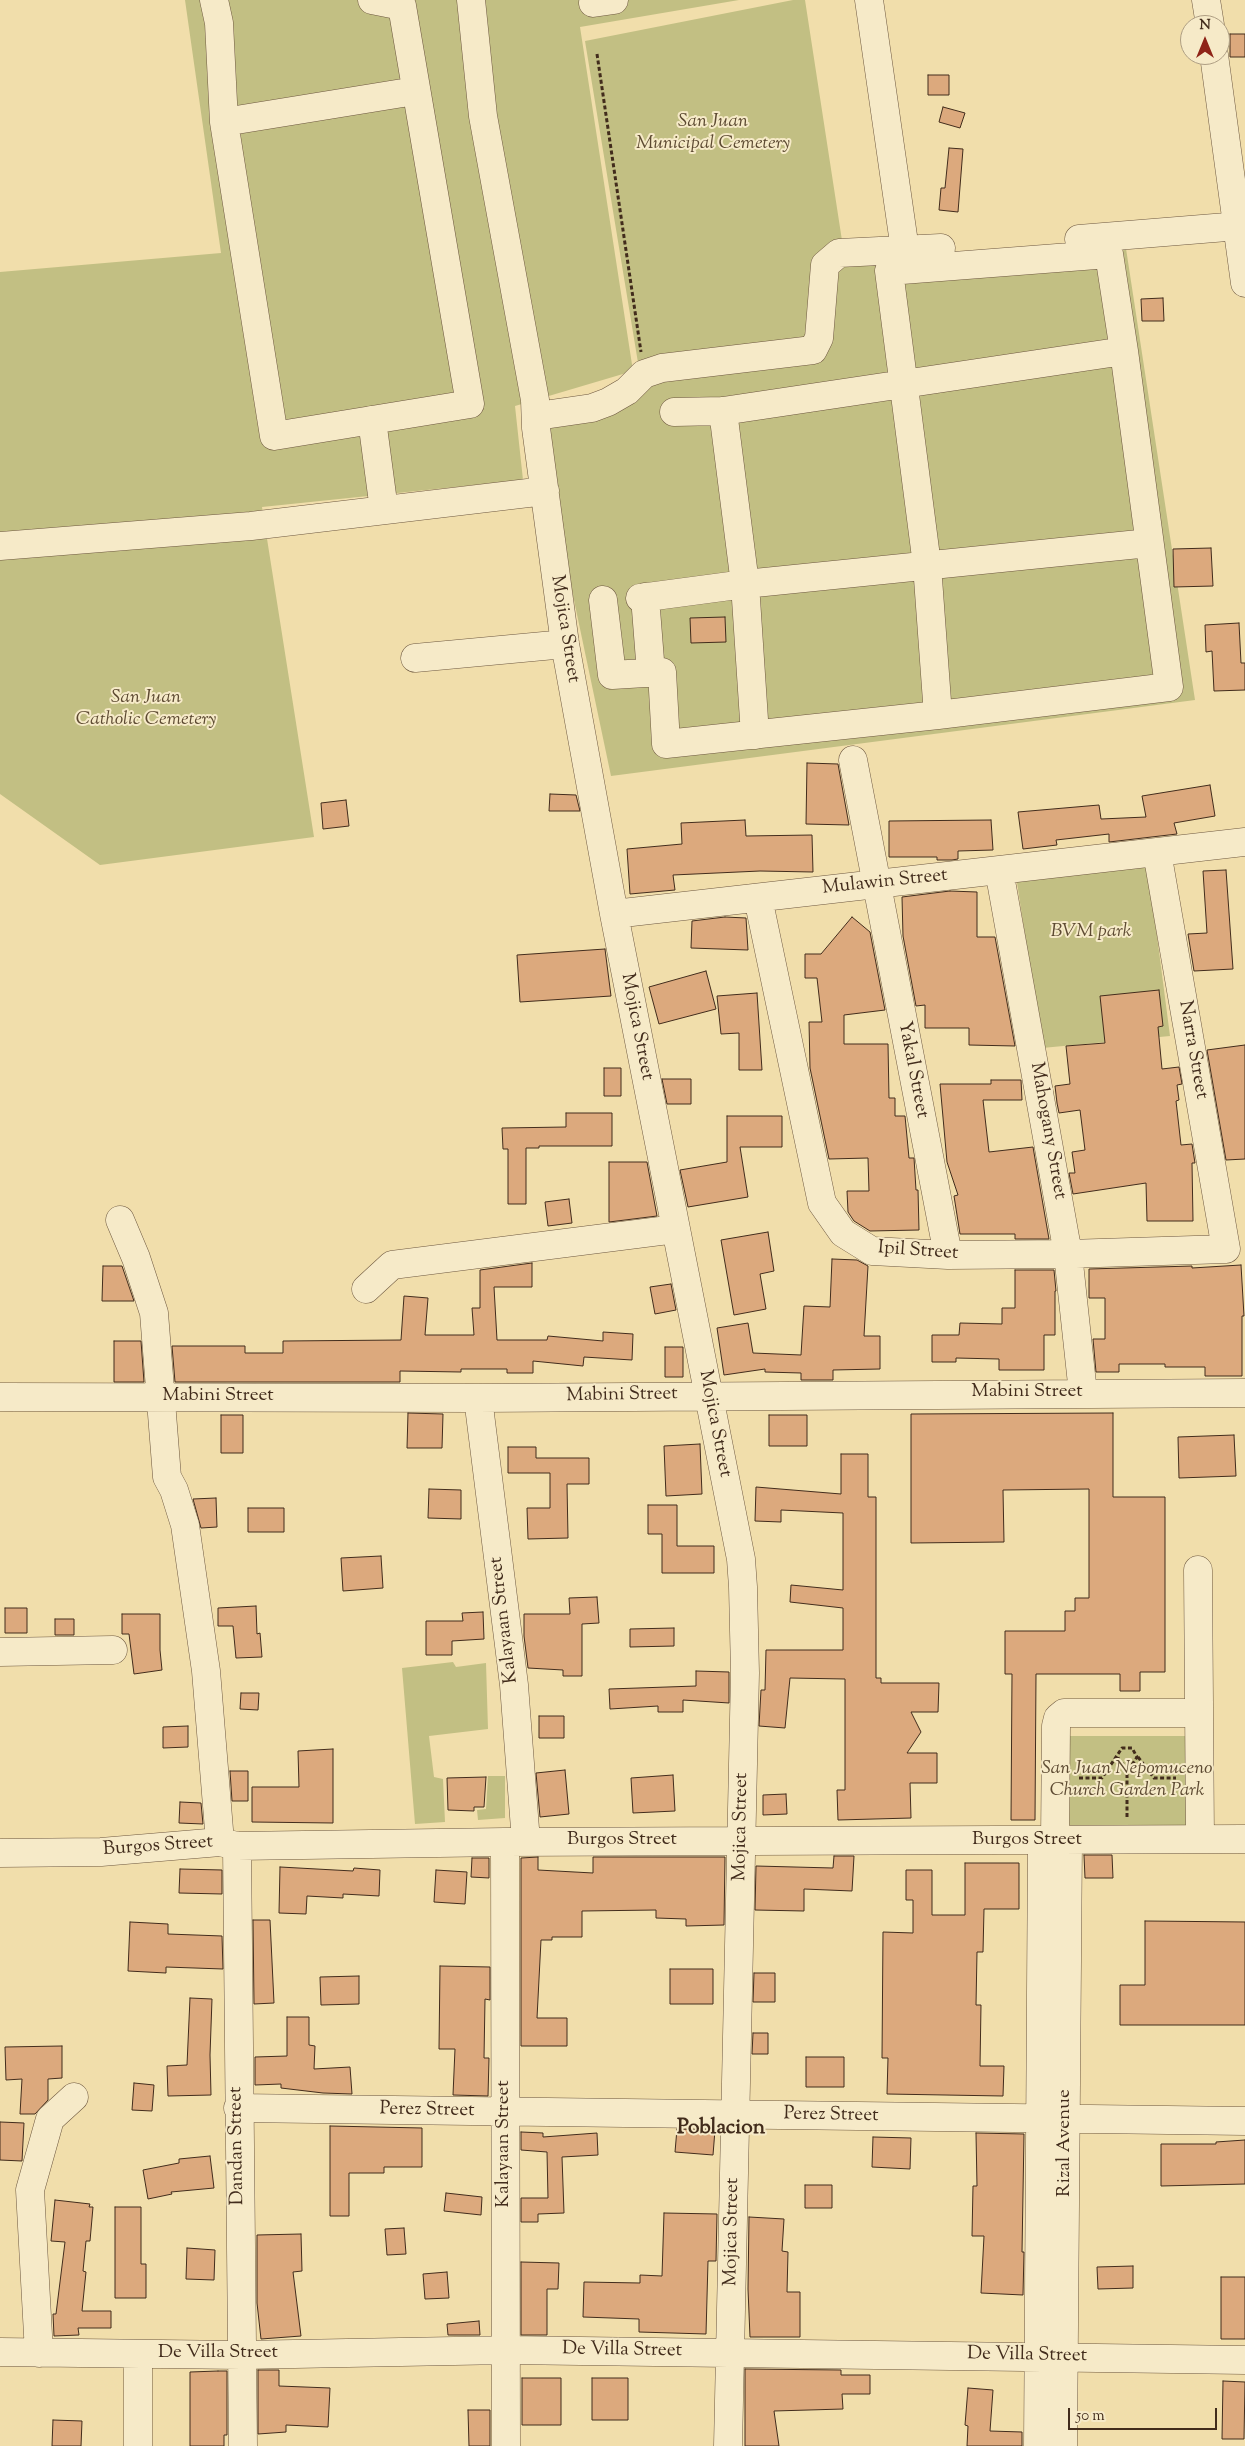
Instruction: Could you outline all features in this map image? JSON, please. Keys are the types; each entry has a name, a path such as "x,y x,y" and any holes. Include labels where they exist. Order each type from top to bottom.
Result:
{"street":[{"path":"214,0 219,24 224,122 274,436 470,404 415,91 405,3 372,0"},
{"name":"Mojica Street","path":"471,0 483,116 537,416 536,428 565,644 614,914 741,1559 744,1587 745,1673 728,2446"},
{"path":"869,0 906,250"},
{"path":"1206,0 1208,15"},
{"path":"1215,65 1239,226 1245,283"},
{"path":"224,122 415,91"},
{"path":"537,416 592,408 608,402 627,390 644,374 662,368 813,350 819,338 825,265 839,254 1239,226"},
{"path":"607,600 612,675 662,672 666,744 938,715 1169,687 1124,351 1109,254 889,271 927,566 938,715"},
{"path":"674,412 722,411 1124,351"},
{"path":"722,411 745,584 755,735"},
{"path":"372,420 384,510"},
{"path":"0,546 250,526 545,491"},
{"path":"642,597 745,584 1149,543"},
{"path":"559,603 607,600 615,593 636,592 642,597 651,673"},
{"path":"415,658 565,644"},
{"name":"Yakal Street","path":"853,760 948,1255"},
{"name":"Mulawin Street","path":"614,914 1245,842"},
{"name":"Narra Street","path":"1157,852 1226,1248"},
{"name":"Mahogany Street","path":"999,870 1068,1254 1083,1393"},
{"name":"Ipil Street","path":"758,898 822,1203 843,1233 872,1251 948,1255 1068,1254 1226,1248"},
{"name":"Dandan Street","path":"120,1220 136,1258 154,1313 166,1477 174,1490 184,1525 229,1844 238,2108 240,2355 243,2446"},
{"path":"366,1289 392,1265 676,1229"},
{"name":"Mabini Street","path":"0,1397 478,1398 708,1395 1245,1393"},
{"name":"Kalayaan Street","path":"478,1398 514,1685 516,1842 505,2112 506,2446"},
{"path":"1198,1570 1200,1839"},
{"path":"0,1652 113,1650"},
{"name":"Rizal Avenue","path":"1038,2446 1051,2357 1056,1726 1058,1718 1064,1714 1198,1713"},
{"name":"Burgos Street","path":"0,1853 101,1852 229,1844 1245,1839"},
{"path":"39,2353 30,2190 50,2119 74,2097"},
{"name":"Perez Street","path":"238,2108 1245,2121"},
{"name":"De Villa Street","path":"0,2352 240,2355 507,2350 1245,2360"},
{"path":"138,2354 138,2446"},
{"name":"Rizal Avenue","path":"1051,2357 1063,2446"}],"path":[{"path":"597,54 644,374"},
{"path":"1056,1778 1102,1778 1118,1757 1122,1748 1128,1747 1136,1752 1137,1757 1154,1778 1199,1778"},
{"path":"1118,1757 1119,1762 1127,1766 1132,1765 1137,1757"},
{"path":"1127,1766 1127,1840"}],"green space":[{"name":"San Juan Catholic Cemetery","path":"185,0 739,0 580,27 633,371 515,406 523,480 262,507 314,837 100,865 0,794 0,272 221,253"},
{"name":"San Juan Municipal Cemetery","path":"793,0 805,0 845,260 1125,242 1195,700 611,776 567,567 548,451 550,428 642,387 585,41"},
{"name":"BVM park","path":"1147,859 1170,1036 1042,1048 1016,876"},
{"path":"453,1662 456,1667 486,1663 488,1729 429,1736 434,1777 443,1779 445,1822 415,1824 402,1668"},
{"name":"San Juan Nepomuceno Church Garden Park","path":"1066,1736 1187,1736 1188,1826 1066,1826"},
{"path":"488,1776 505,1776 505,1818 478,1820 477,1810 486,1809"}],"building":[{"path":"1230,34 1245,34 1245,57 1230,57"},
{"path":"928,75 949,75 949,95 928,95"},
{"path":"943,107 965,113 960,128 939,122"},
{"path":"949,148 963,149 958,212 939,210 941,188 945,188"},
{"path":"1163,298 1164,321 1142,321 1141,299"},
{"path":"1211,548 1213,586 1174,587 1173,549"},
{"path":"725,617 726,642 691,643 690,618"},
{"path":"1239,623 1241,663 1245,663 1245,690 1214,691 1212,651 1206,652 1205,625"},
{"path":"807,763 838,764 849,825 806,824"},
{"path":"1210,785 1215,816 1174,823 1177,834 1109,842 1109,834 1056,840 1057,845 1023,849 1018,812 1099,805 1101,819 1146,817 1142,796"},
{"path":"550,794 576,795 580,811 549,811"},
{"path":"346,800 349,826 323,829 321,803"},
{"path":"745,820 746,836 812,835 813,872 760,871 673,875 675,890 630,894 627,849 682,844 681,823"},
{"path":"991,820 993,850 958,851 958,859 952,860 937,860 937,857 889,857 889,821"},
{"path":"1226,870 1233,969 1194,971 1188,934 1207,933 1203,871"},
{"path":"950,891 977,892 977,937 995,937 1015,1046 969,1045 969,1028 925,1028 925,1005 916,1006 903,936 902,897"},
{"path":"725,917 746,918 748,950 691,948 692,921"},
{"path":"852,917 870,932 885,1010 844,1015 844,1044 888,1044 889,1098 895,1098 895,1116 905,1116 909,1158 914,1158 916,1190 918,1190 919,1230 870,1231 854,1221 848,1212 847,1191 869,1191 868,1158 829,1159 810,1068 809,1022 822,1022 817,978 805,978 805,954 821,954"},
{"path":"605,949 611,996 520,1002 517,955"},
{"path":"706,971 716,1009 659,1024 649,987"},
{"path":"1159,990 1163,1026 1158,1027 1162,1069 1179,1067 1182,1084 1177,1085 1179,1100 1176,1101 1181,1145 1192,1144 1195,1163 1192,1163 1193,1221 1147,1221 1146,1183 1073,1194 1069,1173 1075,1173 1072,1152 1085,1150 1080,1110 1059,1113 1057,1103 1055,1086 1070,1084 1066,1046 1105,1043 1100,996"},
{"path":"757,993 762,1070 739,1070 739,1033 721,1034 717,996"},
{"path":"1245,1045 1245,1159 1226,1160 1207,1050"},
{"path":"604,1068 621,1068 621,1096 604,1096"},
{"path":"662,1079 691,1079 691,1104 667,1104"},
{"path":"991,1080 1021,1080 1022,1100 983,1100 989,1152 1033,1147 1049,1239 1015,1239 1015,1234 960,1234 954,1196 958,1195 947,1162 940,1084 991,1084"},
{"path":"566,1113 612,1113 612,1146 539,1146 539,1148 526,1148 526,1204 508,1204 508,1149 503,1149 502,1128 566,1127"},
{"path":"727,1116 782,1116 782,1147 740,1147 748,1197 688,1207 680,1170 727,1162"},
{"path":"609,1162 647,1162 657,1216 609,1222"},
{"path":"569,1199 572,1223 548,1226 545,1202"},
{"path":"768,1232 774,1271 760,1274 766,1309 734,1315 721,1240"},
{"path":"832,1259 857,1260 868,1266 864,1336 880,1336 880,1369 833,1370 833,1380 801,1380 801,1373 765,1372 765,1369 724,1375 717,1328 748,1323 753,1353 801,1355 804,1306 830,1307"},
{"path":"532,1263 532,1287 494,1287 497,1340 547,1340 548,1336 603,1341 603,1332 633,1334 632,1360 584,1357 583,1366 533,1361 533,1373 507,1373 507,1369 461,1369 461,1372 400,1371 400,1382 175,1382 172,1346 245,1346 245,1353 283,1353 283,1341 401,1340 404,1296 428,1298 425,1335 474,1335 472,1308 480,1308 480,1270"},
{"path":"1241,1265 1244,1316 1242,1316 1242,1376 1205,1376 1205,1367 1165,1367 1165,1364 1119,1364 1119,1372 1096,1372 1093,1339 1105,1339 1105,1298 1089,1298 1089,1269 1192,1266 1192,1268"},
{"path":"103,1266 122,1266 134,1301 102,1301"},
{"path":"1015,1270 1054,1270 1056,1291 1055,1335 1044,1335 1044,1370 999,1370 999,1359 956,1358 956,1362 932,1362 932,1335 959,1335 960,1323 1002,1324 1002,1308 1015,1308"},
{"path":"671,1284 676,1310 655,1314 650,1287"},
{"path":"114,1341 141,1341 144,1382 114,1382"},
{"path":"665,1347 683,1347 683,1377 665,1377"},
{"path":"408,1413 443,1414 442,1448 407,1448"},
{"path":"1113,1413 1113,1497 1165,1497 1165,1672 1140,1672 1140,1691 1120,1691 1120,1674 1036,1674 1035,1820 1011,1820 1012,1674 1005,1674 1005,1631 1065,1631 1065,1611 1075,1611 1075,1598 1089,1598 1089,1489 1003,1490 1004,1542 911,1543 911,1414"},
{"path":"221,1415 243,1415 243,1453 221,1453"},
{"path":"769,1415 807,1415 807,1446 769,1446"},
{"path":"1234,1435 1236,1476 1179,1478 1178,1437"},
{"path":"700,1444 702,1494 666,1496 664,1446"},
{"path":"508,1447 536,1447 536,1458 589,1458 589,1484 567,1484 568,1538 528,1539 527,1508 550,1508 550,1473 508,1473"},
{"path":"841,1454 868,1454 868,1497 876,1497 876,1678 881,1678 881,1683 939,1683 938,1712 911,1712 921,1732 907,1753 937,1753 937,1783 910,1783 911,1818 838,1820 837,1790 845,1790 845,1679 790,1678 785,1728 759,1726 761,1690 765,1690 766,1650 843,1650 843,1608 790,1602 791,1585 843,1590 843,1513 781,1510 781,1522 755,1521 756,1487 841,1494"},
{"path":"429,1489 461,1490 461,1519 428,1518"},
{"path":"216,1498 217,1527 201,1528 193,1499"},
{"path":"648,1505 677,1505 677,1546 714,1546 714,1573 662,1573 662,1534 648,1534"},
{"path":"248,1508 284,1508 284,1532 248,1532"},
{"path":"381,1556 383,1588 343,1591 341,1558"},
{"path":"597,1597 599,1623 582,1624 582,1676 563,1676 563,1670 528,1668 524,1636 524,1614 570,1614 569,1598"},
{"path":"256,1606 257,1634 260,1633 262,1657 236,1658 233,1626 218,1626 218,1608"},
{"path":"5,1608 27,1608 27,1633 5,1633"},
{"path":"483,1612 484,1639 452,1641 452,1655 426,1655 426,1621 463,1621 462,1613"},
{"path":"122,1614 160,1614 162,1670 134,1674 129,1634 122,1634"},
{"path":"55,1619 74,1619 74,1635 55,1635"},
{"path":"674,1628 674,1646 630,1647 630,1629"},
{"path":"696,1671 729,1672 729,1703 683,1700 683,1712 658,1712 658,1706 610,1709 609,1689 696,1686"},
{"path":"241,1693 259,1693 258,1710 240,1709"},
{"path":"539,1716 564,1716 564,1738 539,1738"},
{"path":"188,1726 188,1747 163,1748 163,1727"},
{"path":"333,1749 333,1823 252,1822 252,1787 299,1787 298,1751"},
{"path":"565,1770 569,1814 540,1817 536,1773"},
{"path":"230,1771 248,1771 248,1801 232,1801"},
{"path":"673,1775 675,1811 633,1813 631,1778"},
{"path":"486,1777 484,1807 474,1807 474,1811 448,1810 447,1778"},
{"path":"786,1794 787,1814 763,1815 763,1795"},
{"path":"180,1802 201,1803 203,1824 179,1823"},
{"path":"1084,1855 1112,1855 1113,1878 1085,1878"},
{"path":"834,1856 854,1856 852,1891 804,1889 804,1911 755,1910 756,1866 833,1868"},
{"path":"538,1857 538,1870 593,1873 593,1857 725,1857 724,1925 686,1926 686,1919 656,1918 656,1910 582,1911 582,1937 552,1937 552,1940 541,1940 537,2018 567,2018 567,2046 521,2046 521,1858"},
{"path":"472,1858 489,1858 489,1878 471,1877"},
{"path":"965,1863 1019,1863 1019,1909 984,1909 983,1952 977,1952 976,2005 981,2005 980,2066 1004,2066 1003,2096 887,2094 888,2058 882,2058 883,1932 913,1933 913,1900 906,1900 906,1870 932,1870 932,1915 965,1915"},
{"path":"280,1867 353,1871 354,1868 380,1870 379,1896 343,1894 343,1898 307,1896 306,1914 279,1913"},
{"path":"180,1869 222,1870 222,1894 179,1893"},
{"path":"436,1870 467,1872 465,1904 434,1902"},
{"path":"253,1920 270,1920 274,2003 254,2004"},
{"path":"1145,1921 1245,1922 1245,2025 1120,2025 1120,1985 1145,1985"},
{"path":"130,1922 168,1924 168,1934 222,1936 223,1969 166,1967 166,1973 128,1971"},
{"path":"440,1966 490,1967 490,2000 485,1999 484,2058 489,2058 488,2096 453,2095 455,2049 439,2049"},
{"path":"670,1969 713,1969 713,2004 670,2004"},
{"path":"754,1973 775,1973 775,2002 753,2002"},
{"path":"359,1976 359,2004 321,2005 320,1977"},
{"path":"190,1998 212,1999 211,2095 168,2096 167,2066 187,2065"},
{"path":"287,2017 309,2017 309,2045 315,2046 314,2069 350,2067 352,2094 281,2088 281,2084 255,2085 255,2057 287,2056"},
{"path":"753,2033 768,2033 768,2054 752,2054"},
{"path":"62,2046 62,2078 48,2079 48,2100 35,2114 20,2114 22,2079 6,2080 5,2047"},
{"path":"806,2057 844,2057 844,2087 806,2087"},
{"path":"134,2083 154,2085 152,2111 132,2110"},
{"path":"0,2122 24,2123 22,2161 0,2160"},
{"path":"330,2126 422,2128 422,2167 384,2167 384,2173 349,2173 349,2216 330,2216"},
{"path":"677,2129 715,2130 713,2155 675,2152"},
{"path":"521,2132 543,2133 543,2137 597,2133 598,2155 562,2157 564,2213 538,2214 538,2222 521,2222 521,2198 548,2198 547,2152 521,2150"},
{"path":"976,2133 1024,2134 1023,2295 981,2293 984,2236 972,2236 973,2186 977,2186"},
{"path":"873,2137 911,2138 910,2169 872,2167"},
{"path":"1245,2140 1245,2184 1161,2186 1161,2144 1216,2144 1216,2142"},
{"path":"210,2156 214,2188 171,2192 172,2194 148,2199 143,2170 179,2163 179,2159"},
{"path":"805,2185 832,2185 832,2208 805,2208"},
{"path":"446,2193 482,2197 481,2215 444,2211"},
{"path":"55,2200 90,2204 89,2207 93,2207 90,2241 86,2241 83,2271 86,2272 82,2311 111,2311 111,2328 78,2328 79,2335 54,2336 53,2314 56,2314 65,2242 51,2241"},
{"path":"115,2207 141,2207 141,2264 146,2264 146,2298 115,2298"},
{"path":"664,2213 717,2214 716,2261 708,2261 706,2334 639,2332 639,2319 583,2317 584,2282 640,2283 640,2275 662,2276"},
{"path":"749,2217 784,2219 782,2251 788,2252 787,2292 800,2292 800,2337 750,2337 748,2289"},
{"path":"404,2228 406,2254 387,2255 385,2229"},
{"path":"301,2234 302,2271 293,2272 301,2336 261,2339 257,2303 257,2235"},
{"path":"187,2248 215,2250 214,2280 186,2279"},
{"path":"521,2262 559,2263 558,2289 547,2289 547,2335 521,2335"},
{"path":"1133,2266 1133,2288 1098,2289 1097,2267"},
{"path":"447,2272 449,2298 425,2299 423,2274"},
{"path":"1221,2277 1245,2277 1245,2339 1221,2339"},
{"path":"479,2321 480,2335 448,2335 447,2324"},
{"path":"745,2369 841,2370 841,2375 870,2375 870,2394 842,2394 843,2409 774,2411 779,2446 745,2446"},
{"path":"258,2370 279,2370 279,2386 330,2388 328,2427 286,2425 286,2432 258,2434"},
{"path":"227,2371 227,2435 224,2435 224,2446 190,2446 190,2372"},
{"path":"522,2378 561,2378 561,2425 522,2425"},
{"path":"592,2378 628,2378 628,2420 592,2420"},
{"path":"1223,2381 1245,2382 1244,2439 1222,2439"},
{"path":"968,2388 993,2390 990,2431 1022,2432 1022,2446 967,2446 968,2426 965,2425"},
{"path":"468,2410 490,2410 490,2446 469,2446"},
{"path":"53,2420 82,2421 81,2446 52,2446"}],"district":[{"name":"Poblacion","path":"721,2129"}]}
